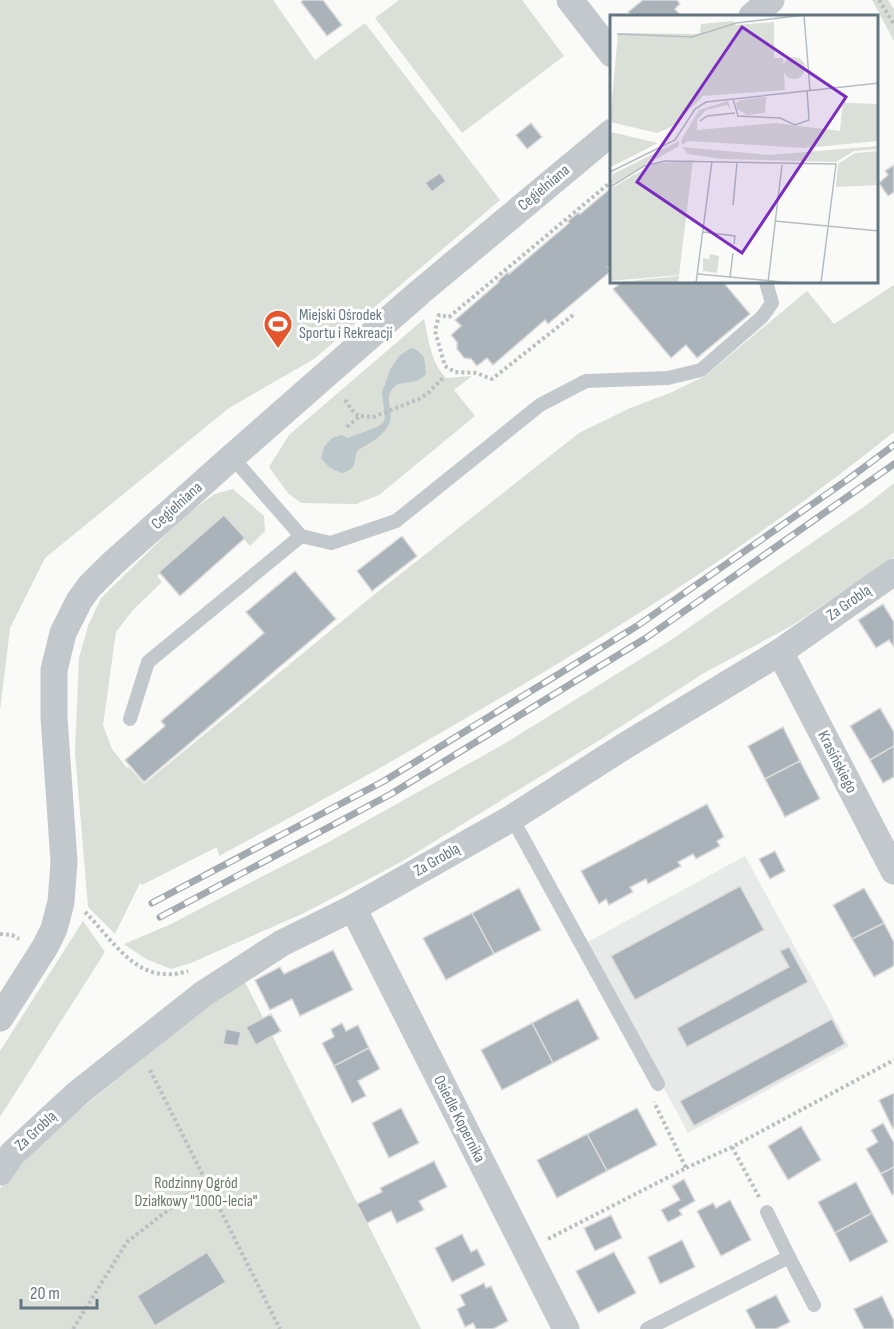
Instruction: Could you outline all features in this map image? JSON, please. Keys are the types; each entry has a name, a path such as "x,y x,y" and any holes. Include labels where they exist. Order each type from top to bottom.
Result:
{"street":[{"path":"570,0 610,51"},
{"path":"753,15 771,0"},
{"name":"Cegielniana","path":"0,1018 45,947 54,929 61,902 63,862 54,669 63,633 79,601 94,581 232,457 420,292 610,134"},
{"name":"Za Groblą","path":"0,1172 12,1154 38,1128 78,1093 203,994 282,943 353,908 512,818 623,747 780,652 894,572"},
{"name":"Krasińskiego","path":"780,652 894,871"},
{"name":"Osiedle Kopernika","path":"353,908 566,1329"}],"lane":[{"path":"232,457 301,536 331,543 396,521 540,405 586,381 668,378 701,370 762,317 772,303 767,284"},
{"path":"130,719 148,662 301,536"},
{"path":"512,818 658,1084"},
{"path":"767,1212 814,1305"},
{"path":"647,1329 789,1257"}],"path":[{"path":"879,0 894,24"},
{"path":"573,315 492,380 476,373 455,372 449,369 442,358 435,331 439,315 449,317 610,183"},
{"path":"345,399 355,414 373,417 419,399 443,378"},
{"path":"346,427 360,416"},
{"path":"80,907 120,951 150,972 159,975 174,975 194,968"},
{"path":"0,934 12,934"},
{"path":"137,1047 207,1180 280,1329"},
{"path":"526,1250 732,1147 894,1060"},
{"path":"658,1084 653,1103 686,1168"},
{"path":"732,1147 767,1212"},
{"path":"73,1329 127,1242 207,1180"}],"shaded area":[{"path":"411,348 424,357 426,374 418,380 401,383 393,388 389,396 391,415 389,424 379,436 357,451 355,462 350,470 341,473 329,467 321,458 324,447 332,438 342,435 348,438 383,423 385,418 382,392 390,370 399,356"},
{"path":"745,856 849,1046 688,1133 586,943"}],"green space":[{"path":"0,0 273,0 315,60 365,23 500,200 314,359 229,408 45,558 10,628 0,711"},
{"path":"399,0 522,0 564,56 462,133 375,18"},
{"path":"872,0 888,0 894,9 894,41"},
{"path":"894,285 894,432 771,525 643,611 512,691 358,780 219,856 217,847 142,885 140,883 115,934 88,907 75,752 79,658 88,626 101,598 188,513 215,494 233,489 264,516 265,531 250,546 224,517 157,576 162,582 133,610 116,632 103,725 112,749 144,784 375,594 579,433 705,376 807,291 834,324"},
{"path":"424,319 433,357 446,378 472,376 454,390 475,416 379,495 356,504 301,503 288,493 269,467 289,435"},
{"path":"894,483 894,557 793,625 704,673 401,862 304,913 191,963 171,969 146,959 124,944 169,925 325,844 504,744 668,642 868,504"},
{"path":"83,921 105,952 0,1117 0,1051"},
{"name":"Rodzinny Ogród Działkowy \"1000-lecia\"","path":"243,978 421,1329 0,1329 0,1189 20,1158"}],"building":[{"path":"303,0 323,0 342,25 327,36 301,2"},
{"path":"643,0 677,0 680,4 675,9 680,15 631,15 628,12"},
{"path":"531,123 542,137 527,149 516,135"},
{"path":"894,165 894,192 888,196 879,183 888,175 885,171"},
{"path":"440,173 446,181 432,192 425,183"},
{"path":"610,189 610,266 608,267 610,272 548,324 545,320 493,365 487,358 477,366 471,359 464,358 451,335 461,326 455,320 508,272 509,274 569,223 568,221 578,213 580,214"},
{"path":"619,284 725,284 750,314 697,358 686,345 671,358 613,289"},
{"path":"224,515 245,538 180,596 159,572"},
{"path":"402,536 417,556 372,591 357,571"},
{"path":"295,571 336,619 144,782 125,760 165,726 161,721 264,633 246,612"},
{"path":"883,604 894,622 894,647 889,640 876,648 858,620"},
{"path":"880,708 894,732 894,746 870,760 850,726"},
{"path":"783,727 800,761 765,779 748,746"},
{"path":"894,746 894,777 883,783 870,760"},
{"path":"800,761 820,799 785,817 765,779"},
{"path":"707,804 724,837 717,841 720,846 696,859 693,854 678,862 681,866 648,884 646,879 630,887 633,892 609,905 606,899 599,904 581,871"},
{"path":"775,851 785,871 770,879 759,859"},
{"path":"740,886 764,930 635,1000 611,956"},
{"path":"519,888 541,930 494,954 472,913"},
{"path":"864,888 884,923 852,939 833,905"},
{"path":"472,913 494,954 446,980 423,938"},
{"path":"884,923 894,942 894,966 874,977 852,939"},
{"path":"789,947 808,982 687,1047 677,1028 789,967 780,951"},
{"path":"333,950 353,990 300,1016 292,999 270,1010 255,980 280,967 284,974"},
{"path":"578,999 599,1039 553,1063 532,1023"},
{"path":"271,1014 281,1031 256,1045 246,1027"},
{"path":"832,1019 845,1044 694,1126 680,1101"},
{"path":"342,1023 346,1031 358,1025 369,1048 334,1066 322,1043 334,1037 331,1029"},
{"path":"532,1023 553,1063 502,1090 481,1050"},
{"path":"226,1029 241,1032 238,1046 223,1044"},
{"path":"369,1048 380,1069 358,1081 366,1096 352,1103 334,1066"},
{"path":"894,1093 894,1128 893,1129 879,1100"},
{"path":"401,1108 419,1143 389,1158 372,1123"},
{"path":"637,1108 657,1145 607,1171 587,1134"},
{"path":"883,1123 894,1143 894,1167 881,1174 866,1149 878,1142 871,1130"},
{"path":"801,1126 821,1160 788,1180 768,1146"},
{"path":"587,1134 607,1171 557,1198 537,1160"},
{"path":"434,1161 447,1187 419,1201 424,1210 397,1223 391,1211 367,1223 357,1204 382,1192 380,1188"},
{"path":"894,1167 894,1194 892,1195 881,1174"},
{"path":"684,1179 695,1201 679,1210 682,1215 668,1222 661,1210 680,1200 672,1186"},
{"path":"856,1182 872,1213 835,1233 818,1202"},
{"path":"730,1200 751,1240 721,1256 697,1211 713,1203 716,1208"},
{"path":"872,1213 888,1242 850,1262 835,1233"},
{"path":"611,1215 622,1238 595,1251 584,1228"},
{"path":"462,1234 471,1252 477,1249 485,1265 452,1282 435,1248"},
{"path":"682,1240 695,1267 660,1284 648,1257"},
{"path":"207,1252 226,1282 155,1326 137,1296"},
{"path":"614,1252 636,1293 598,1313 576,1271"},
{"path":"484,1283 486,1288 491,1286 508,1321 493,1329 476,1329 473,1323 465,1327 457,1309 465,1305 460,1295"},
{"path":"776,1295 790,1322 776,1329 756,1329 746,1310"},
{"path":"882,1296 894,1321 894,1329 864,1329 854,1309"}],"railway":[{"path":"152,903 384,781 637,626 894,445"},
{"path":"160,917 391,794 646,638 894,464"}],"place":[{"name":"Miejski Ośrodek Sportu i Rekreacji","path":"278,350"}]}
